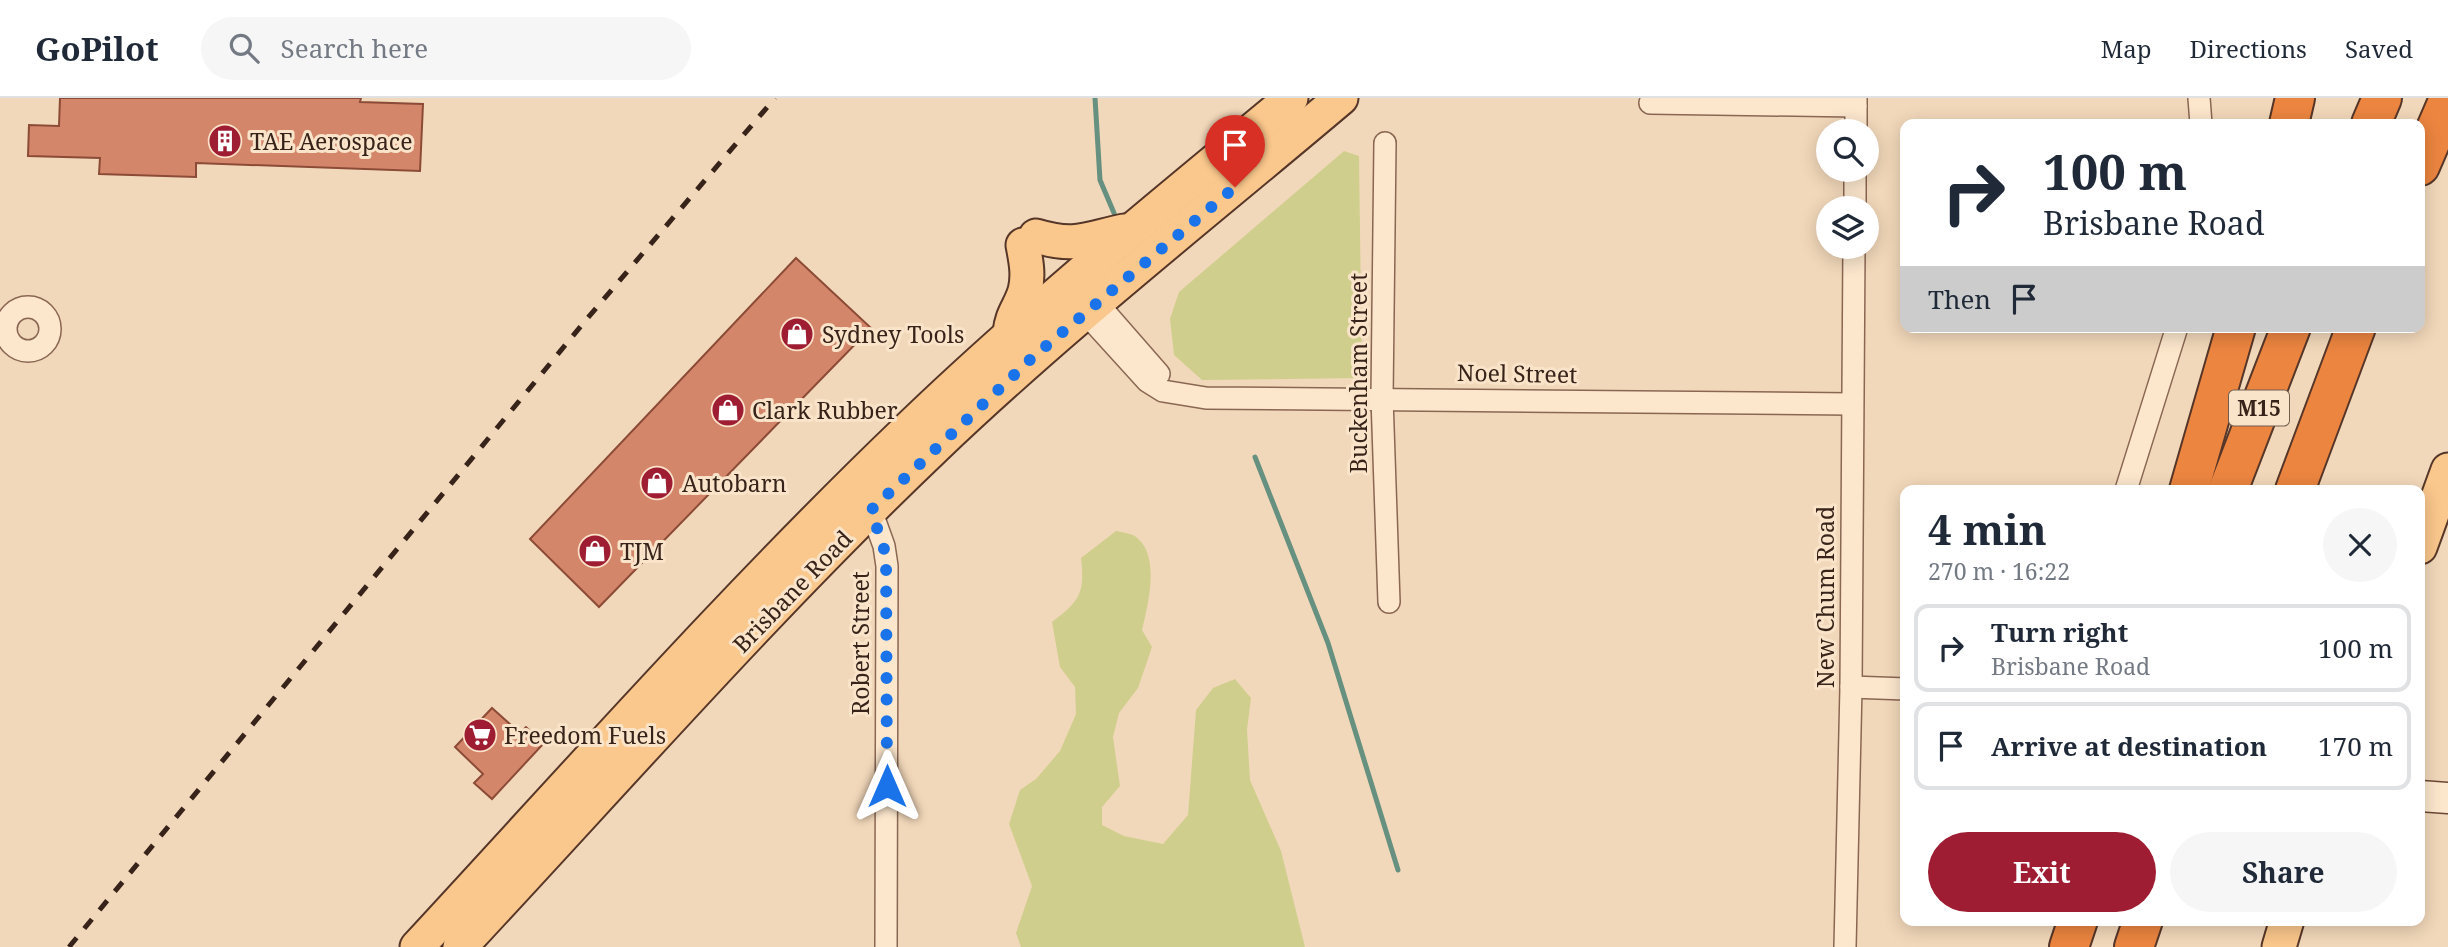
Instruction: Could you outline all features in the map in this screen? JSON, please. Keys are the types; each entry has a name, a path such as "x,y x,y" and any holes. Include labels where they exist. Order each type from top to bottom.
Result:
{"highway":[{"path":"2290,119 2295,98"},
{"path":"2373,119 2382,98"},
{"path":"2425,154 2448,101"},
{"path":"2190,485 2234,333"},
{"name":"M15","path":"2230,485 2289,333"},
{"name":"M15","path":"2297,485 2354,333"},
{"path":"2069,947 2076,926"},
{"path":"2134,947 2141,926"}],"main road":[{"name":"Brisbane Road","path":"460,947 765,619 871,510 973,412 1080,296 1133,229 1291,98"},
{"name":"Brisbane Road","path":"417,947 831,504 916,421 1010,336 1080,296 1341,98"},
{"path":"1010,336 1012,317 1025,292 1029,241 1088,242 1133,229"},
{"path":"2425,533 2448,470"},
{"path":"2278,947 2285,926"}],"street":[{"path":"2199,98 2201,119"},
{"path":"1650,103 1856,102"},
{"name":"Buckenham Street","path":"1385,143 1382,398 1389,602"},
{"name":"New Chum Road","path":"1845,947 1851,687 1854,259"},
{"name":"Noel Street","path":"1080,296 1182,393 1206,398 1852,404"},
{"path":"36,308 47,317 51,330 46,343 35,351 21,350 5,342 8,311 36,308"},
{"path":"2128,485 2174,333"},
{"name":"Robert Street","path":"871,510 884,546 887,566 886,947"},
{"path":"1851,687 1900,689"},
{"path":"2425,796 2448,798"}],"shaded area":[{"path":"1344,151 1359,156 1362,378 1202,380 1174,355 1170,319 1179,292"},
{"path":"1116,531 1133,535 1142,543 1147,553 1151,579 1142,630 1152,647 1138,688 1119,713 1113,737 1120,786 1102,807 1102,825 1124,836 1163,844 1188,815 1196,710 1213,688 1235,679 1251,698 1247,730 1250,780 1281,851 1305,947 1021,947 1016,933 1032,886 1009,824 1020,790 1036,779 1060,751 1076,714 1075,687 1060,667 1052,622 1075,602 1081,588 1081,558"}],"building":[{"name":"TAE Aerospace","path":"60,98 361,98 360,102 423,104 420,171 196,163 196,177 99,174 100,158 28,156 29,125 59,126"},
{"path":"796,258 871,328 599,607 530,539"},
{"path":"492,708 520,733 526,727 544,743 492,799 474,783 483,774 455,747"}],"waterway":[{"path":"1095,98 1100,180 1114,213"},
{"path":"1255,457 1328,643 1398,870"}],"railway":[{"path":"69,947 586,320 775,98"}],"place":[{"name":"TAE Aerospace","path":"225,141"},
{"name":"Sydney Tools","path":"797,334"},
{"name":"Clark Rubber","path":"728,410"},
{"name":"Autobarn","path":"657,483"},
{"name":"TJM","path":"595,551"},
{"name":"Freedom Fuels","path":"480,735"}],"route":[{"path":"887,786 886,555 871,510 1033,357 1235,187"}]}
